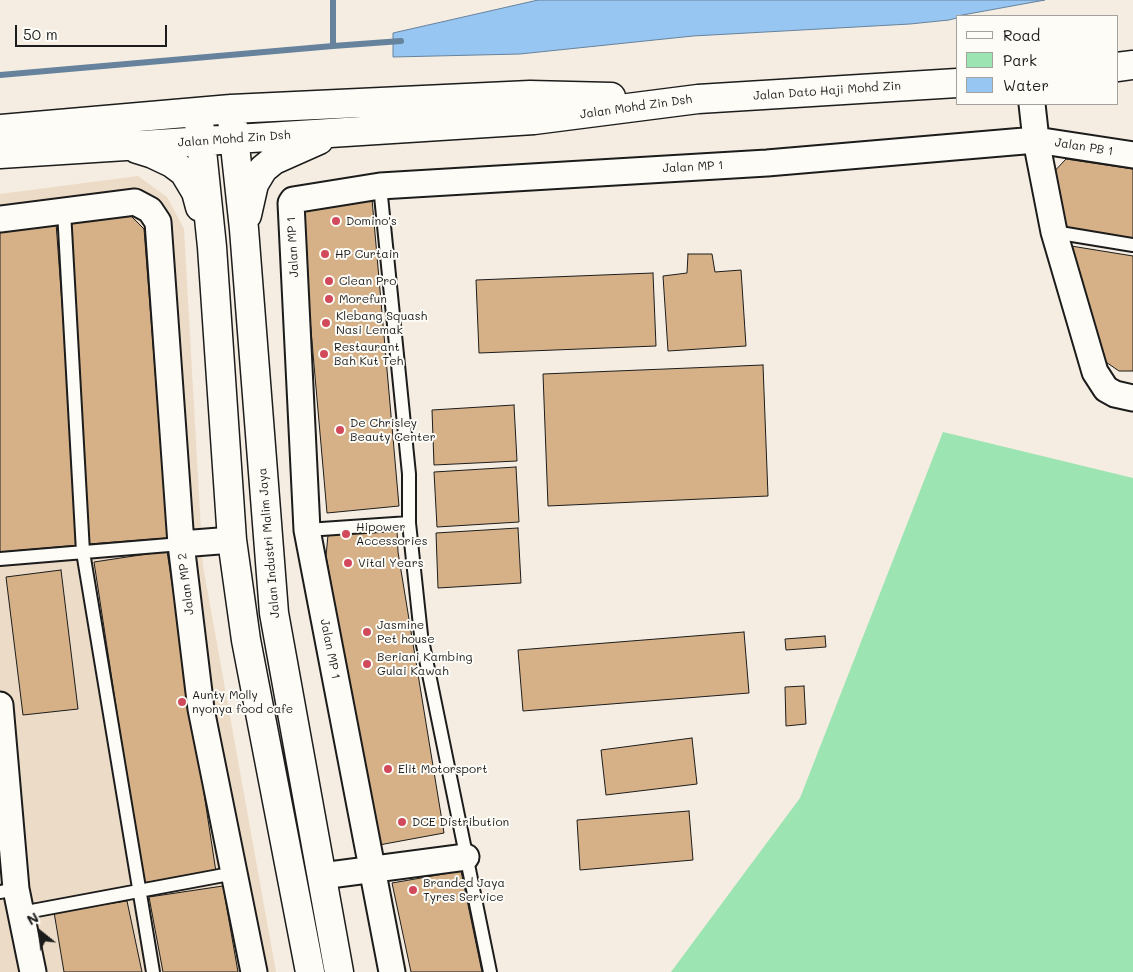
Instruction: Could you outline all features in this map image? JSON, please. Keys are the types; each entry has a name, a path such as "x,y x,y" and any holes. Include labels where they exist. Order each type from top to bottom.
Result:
{"main road":[{"path":"1118,67 1133,65"},
{"name":"Jalan Dato Haji Mohd Zin","path":"698,99 956,83"},
{"name":"Jalan Mohd Zin Dsh","path":"0,129 231,109 530,95 698,99"},
{"name":"Jalan Mohd Zin Dsh","path":"0,154 534,120 698,99"},
{"name":"Jalan Industri Malim Jaya","path":"231,109 244,229 274,613 339,972"},
{"path":"198,112 212,247 232,540 246,640 310,972"},
{"path":"244,229 254,184 263,169 274,160 338,131"},
{"path":"124,146 153,154 172,163 184,172 196,192 212,247"}],"street":[{"path":"1032,105 1036,140 1054,232 1098,381 1115,394 1133,398"},
{"name":"Jalan PB 1","path":"1036,140 1133,154"},
{"name":"Jalan MP 1","path":"392,972 307,530 291,203 293,200 380,186 767,163 1036,140"},
{"name":"Jalan MP 2","path":"64,211 136,202 150,210 158,222 181,544 201,709 254,972"},
{"path":"0,219 64,211"},
{"path":"181,544 232,540"},
{"path":"0,705 8,890 22,913 33,972"},
{"path":"322,876 466,857"}],"lane":[{"path":"380,186 409,474 409,523 421,635 490,972"},
{"path":"64,211 83,552 153,972"},
{"path":"1054,232 1133,245"},
{"path":"307,530 409,523"},
{"path":"0,559 181,544"},
{"path":"22,913 235,874"}],"shaded area":[{"path":"138,176 167,197 184,229 203,566 276,972 0,972 0,194"}],"green space":[{"path":"943,432 1133,478 1133,972 671,972 800,798"}],"water":[{"path":"538,0 1045,0 956,15 956,18 949,20 910,24 693,36 520,54 393,57 393,33"}],"building":[{"path":"1066,159 1133,169 1133,240 1068,229 1050,176"},
{"path":"372,199 399,506 327,513 300,205"},
{"path":"129,214 144,229 168,538 89,544 66,222"},
{"path":"56,223 80,545 0,552 0,229"},
{"path":"1071,246 1133,256 1133,371 1119,371 1100,358"},
{"path":"688,254 712,254 715,272 741,270 746,346 668,351 663,276 687,273"},
{"path":"653,273 656,346 479,353 476,280"},
{"path":"763,365 768,496 548,506 543,374"},
{"path":"514,405 517,461 434,465 432,410"},
{"path":"516,467 519,522 437,527 434,472"},
{"path":"518,528 521,583 438,588 436,533"},
{"path":"397,529 398,552 444,833 379,845 326,556 328,535"},
{"path":"167,551 216,872 143,883 94,562"},
{"path":"61,570 78,709 23,715 6,577"},
{"path":"744,632 749,693 523,711 518,650"},
{"path":"825,636 826,647 786,650 785,639"},
{"path":"804,686 806,724 786,726 785,687"},
{"path":"692,738 697,784 606,795 601,750"},
{"path":"689,811 693,860 580,870 577,820"},
{"path":"461,871 482,972 411,972 392,883"},
{"path":"223,886 238,972 163,972 149,897"},
{"path":"127,901 142,972 64,972 54,912"}],"waterway":[{"path":"0,75 333,46 333,0"},
{"path":"333,46 401,41"}],"place":[{"name":"Domino's","path":"336,221"},
{"name":"HP Curtain","path":"325,254"},
{"name":"Clean Pro","path":"329,281"},
{"name":"Morefun","path":"329,299"},
{"name":"Klebang Squash Nasi Lemak","path":"326,323"},
{"name":"Restaurant Bah Kut Teh","path":"324,354"},
{"name":"De Chrisley Beauty Center","path":"340,430"},
{"name":"Hipower Accessories","path":"346,534"},
{"name":"Vital Years","path":"348,563"},
{"name":"Jasmine Pet house","path":"367,632"},
{"name":"Beriani Kambing Gulai Kawah","path":"367,664"},
{"name":"Aunty Molly nyonya food cafe","path":"182,702"},
{"name":"Elit Motorsport","path":"388,769"},
{"name":"DCE Distribution","path":"402,822"},
{"name":"Branded Jaya Tyres Service","path":"413,890"}]}
